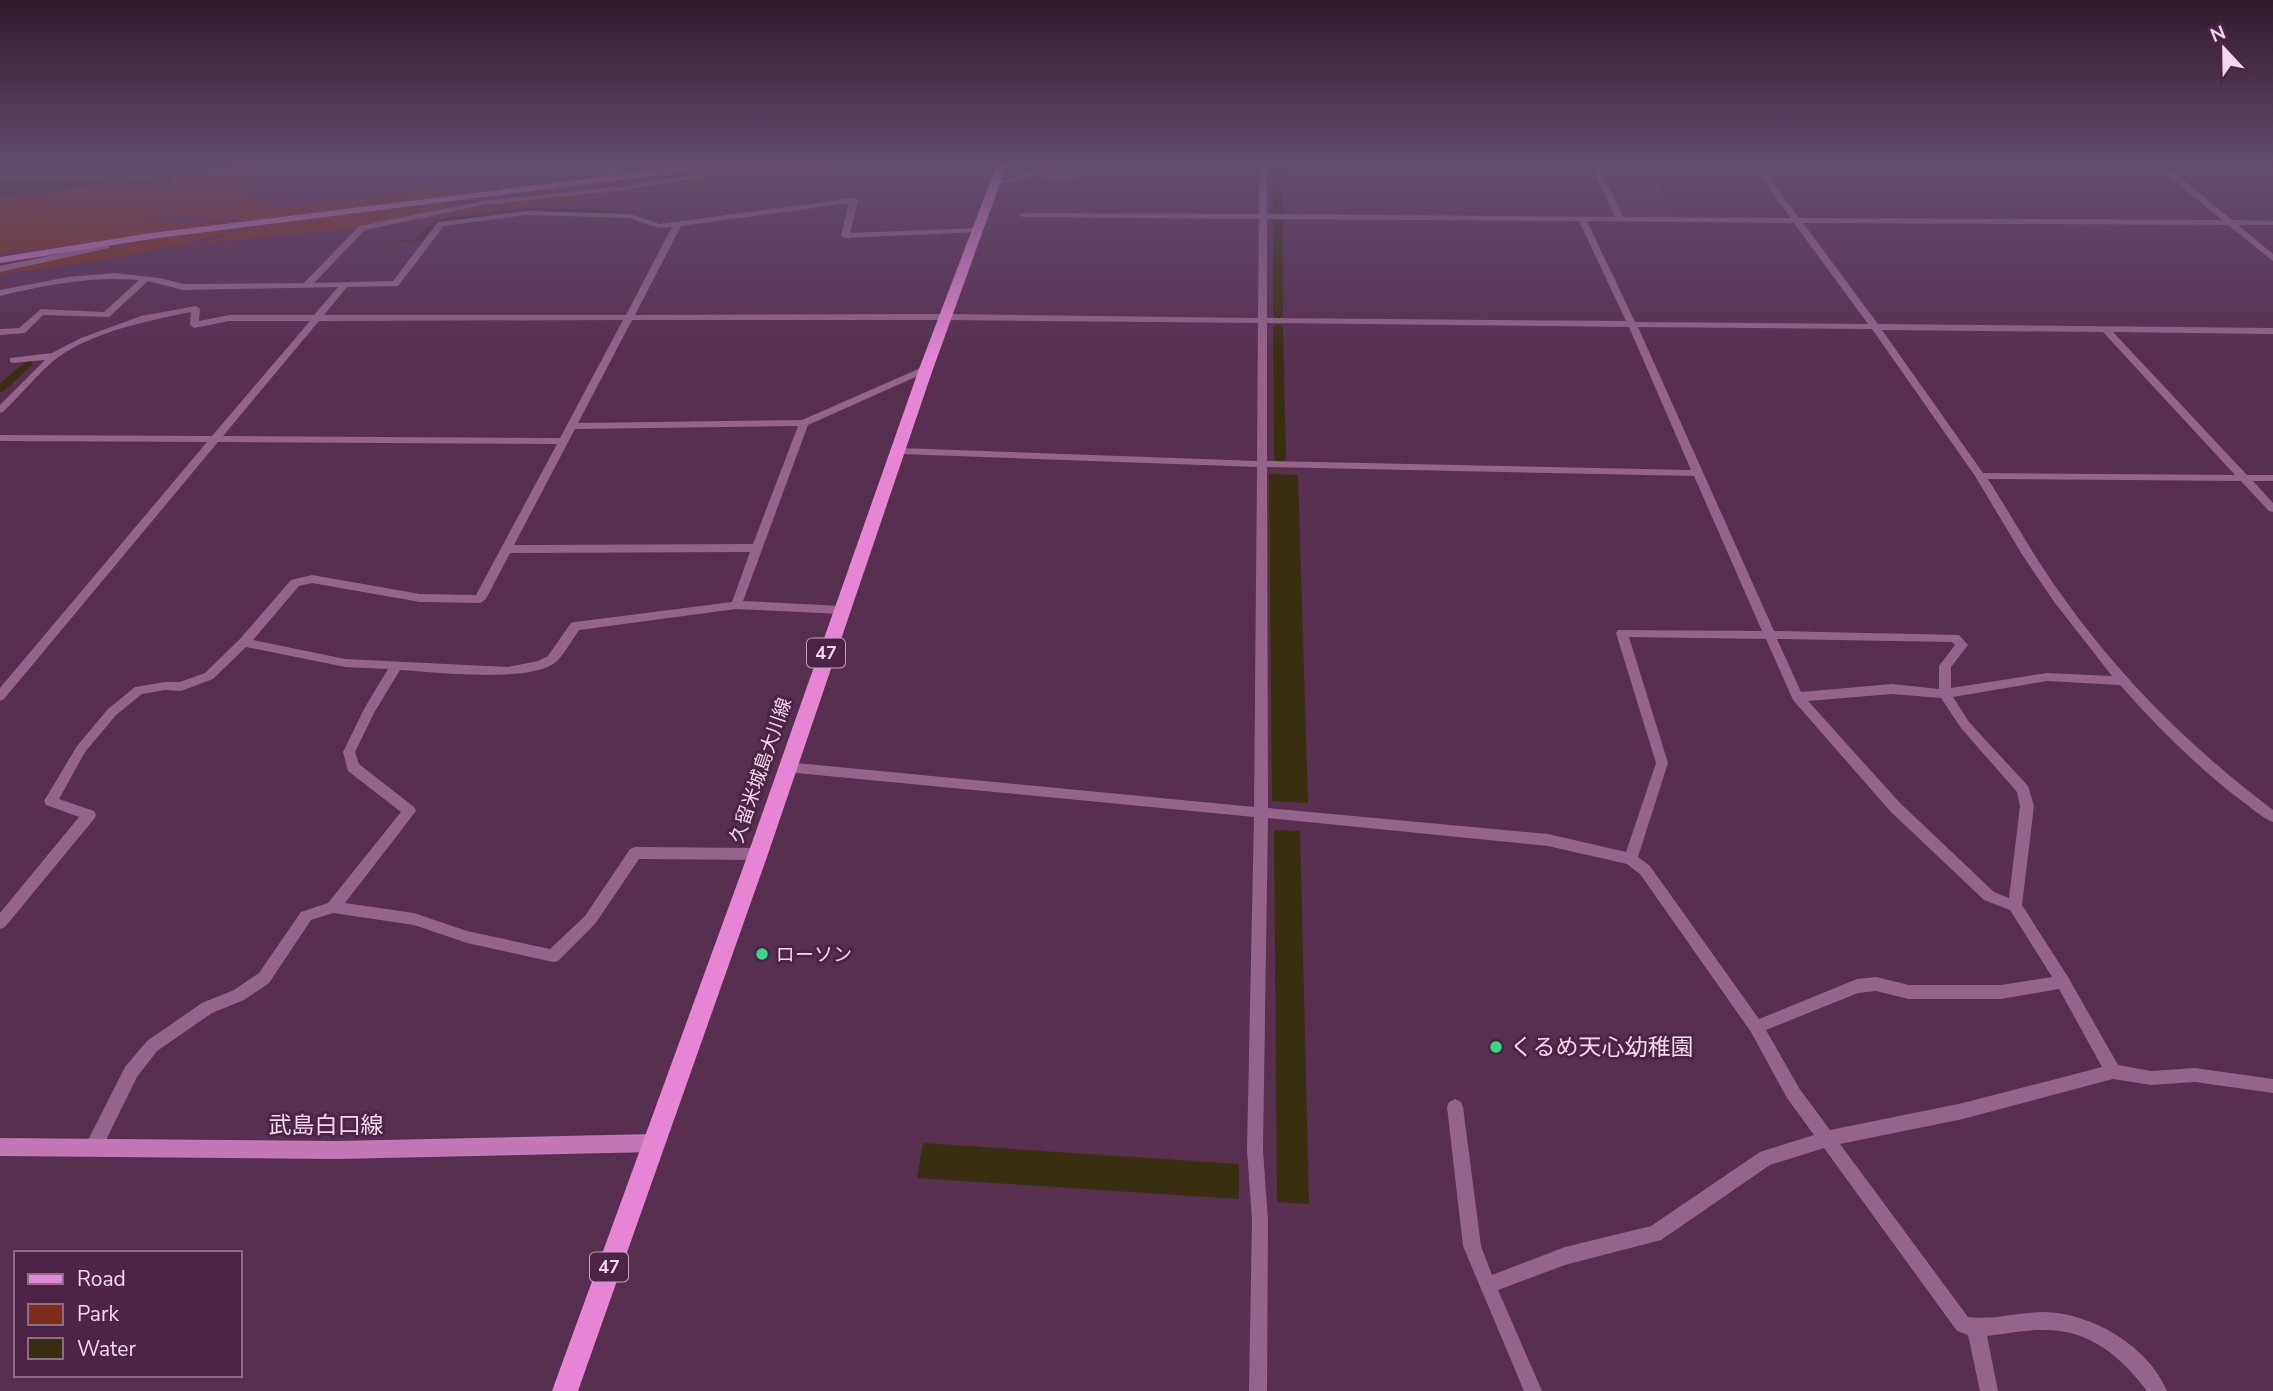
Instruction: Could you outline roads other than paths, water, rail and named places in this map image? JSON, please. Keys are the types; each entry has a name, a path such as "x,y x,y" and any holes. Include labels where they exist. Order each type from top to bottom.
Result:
{"main road":[{"path":"0,260 212,229"},
{"name":"久留米城島大川線","path":"565,1391 758,854 786,767 900,451 926,369 979,230"},
{"name":"武島白口線","path":"0,1147 337,1150 653,1143"}],"street":[{"path":"307,285 361,229"},
{"path":"0,293 72,276 145,279 183,287 395,285 438,229"},
{"path":"0,923 89,815 51,801 61,779 96,729 139,690 165,686 181,687 209,676 244,642 295,583 312,579 420,598 480,600 675,229"},
{"path":"847,229 845,236 979,230"},
{"path":"1258,1391 1260,1220 1255,1150 1261,812 1263,229"},
{"path":"1587,229 1633,326 1797,697 1905,816 1989,896 2015,906 2063,982 2113,1072"},
{"path":"1802,229 1980,476 2033,564 2087,639 2122,681 2211,771 2273,817"},
{"path":"2237,229 2273,258"},
{"path":"0,269 106,246"},
{"path":"0,332 22,331 41,312 106,315 145,279"},
{"path":"0,696 345,284"},
{"path":"0,411 54,356 84,340 144,318 196,309 194,325 229,318 629,315 2273,331"},
{"path":"2105,329 2273,509"},
{"path":"13,360 54,356"},
{"path":"571,426 804,423 926,369"},
{"path":"736,605 804,423"},
{"path":"0,438 565,441"},
{"path":"900,451 1262,464 1698,473"},
{"path":"1980,476 2273,478"},
{"path":"508,549 757,548"},
{"path":"244,642 345,663 508,671 552,659 575,626 736,605 842,610"},
{"path":"1631,859 1662,762 1622,633 1955,638 1962,645 1945,666 1945,694 1965,725 2023,789 2028,806 2015,906"},
{"path":"333,907 409,811 353,767 349,752 368,712 396,667"},
{"path":"1797,697 1892,689 1945,694 2047,677 2122,681"},
{"path":"786,767 1548,840 1631,859 1645,870 1666,898 1756,1027 1793,1093 1963,1325 1976,1328 2037,1321 2090,1329 2109,1336 2128,1354 2158,1391"},
{"path":"94,1146 131,1072 152,1046 207,1008 239,995 264,978 306,916 333,907 414,919 467,937 553,956 590,920 635,853 758,854"},
{"path":"1756,1027 1857,986 1876,984 1909,992 2001,992 2063,982"},
{"path":"1487,1285 1565,1256 1655,1234 1766,1157 1827,1139 1963,1111 2113,1072 2151,1077 2195,1075 2273,1086"},
{"path":"1455,1107 1472,1246 1533,1391"},
{"path":"1976,1328 1989,1391"}],"water":[{"path":"426,229 431,229 422,241 349,242 414,240"},
{"path":"1269,474 1298,475 1308,803 1272,801"},
{"path":"1274,830 1300,831 1309,1204 1277,1202"},
{"path":"923,1143 1239,1164 1239,1199 917,1178"}],"waterway":[{"path":"1278,229 1278,316"},
{"path":"1278,327 1280,459"},
{"path":"0,389 28,363"}],"place":[{"name":"ローソン","path":"762,954"},
{"name":"くるめ天心幼稚園","path":"1496,1047"}]}
